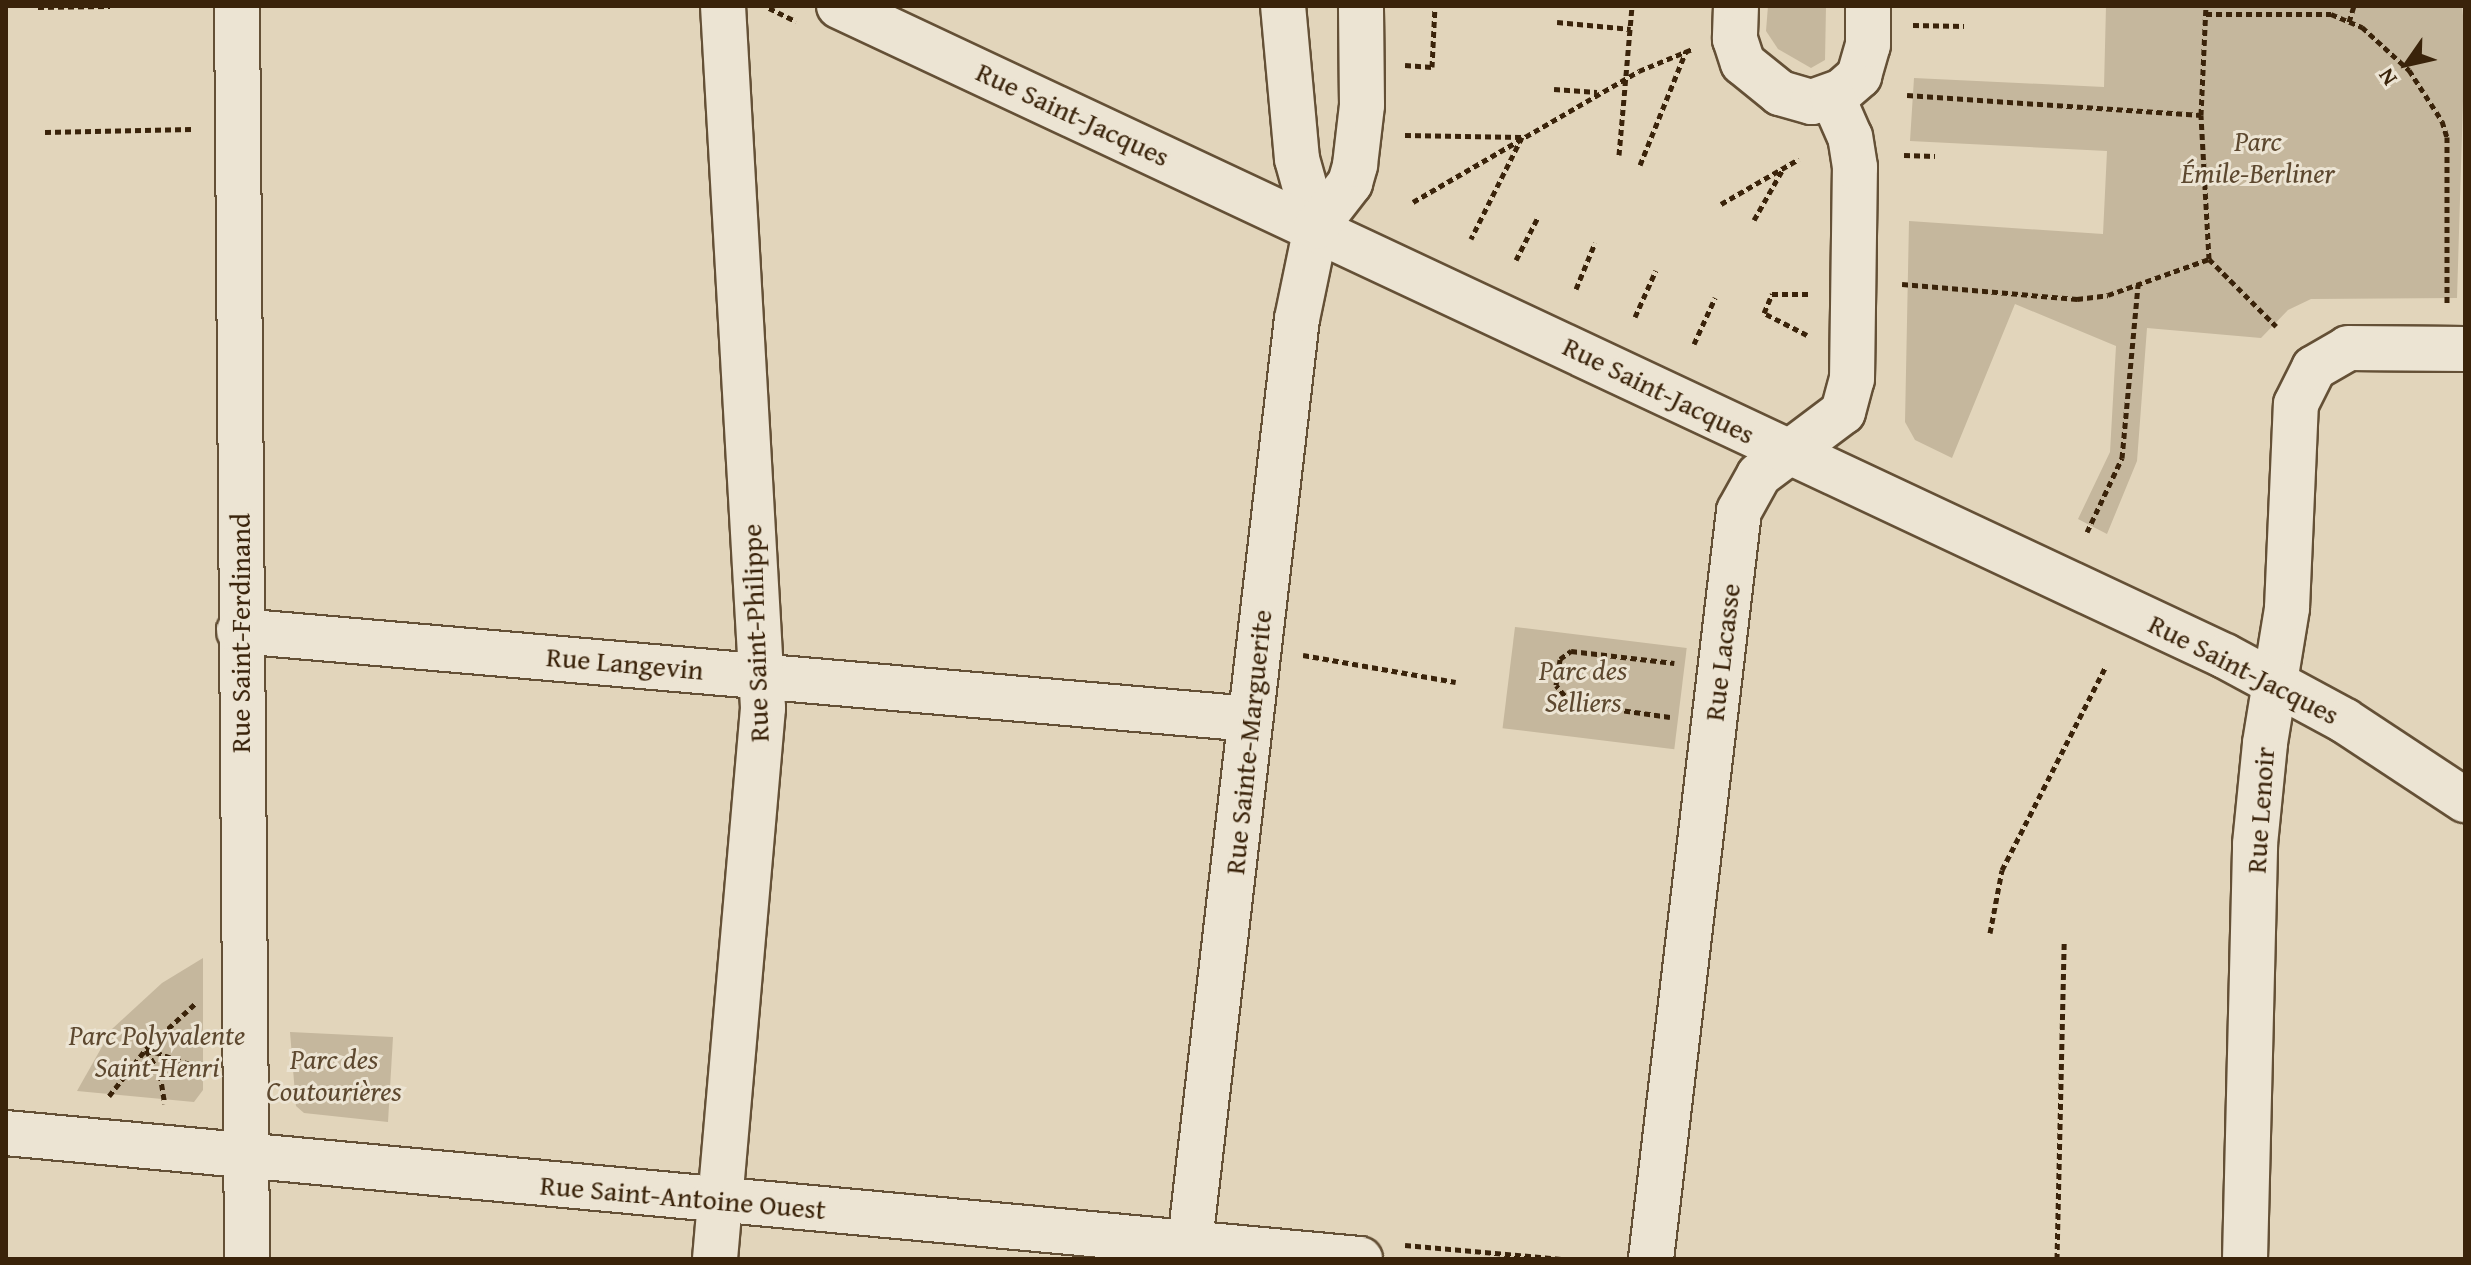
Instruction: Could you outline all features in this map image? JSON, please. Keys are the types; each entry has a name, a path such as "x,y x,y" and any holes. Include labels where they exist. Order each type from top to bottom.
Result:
{"street":[{"name":"Rue Saint-Ferdinand","path":"237,6 239,631 247,1259"},
{"name":"Rue Saint-Philippe","path":"715,1259 763,724 723,6"},
{"name":"Rue Saint-Jacques","path":"839,6 1316,227 2274,681 2465,800"},
{"name":"Rue Sainte-Marguerite","path":"1283,6 1297,159 1316,227"},
{"name":"Rue Sainte-Marguerite","path":"1189,1252 1297,319 1316,227 1350,183 1355,165 1362,105 1361,6"},
{"path":"1736,6 1736,49 1757,78 1791,99 1812,102 1832,96 1851,84 1864,66 1868,6"},
{"name":"Rue Lacasse","path":"1651,1259 1739,511 1759,475 1843,412 1855,359 1854,153 1832,96"},
{"name":"Rue Lenoir","path":"2245,1259 2255,844 2274,681 2287,608 2296,404 2314,368 2348,348 2465,349"},
{"name":"Rue Langevin","path":"239,631 761,672 1250,719"},
{"name":"Rue Saint-Antoine Ouest","path":"6,1133 722,1200 1189,1252 1360,1259"}],"path":[{"path":"38,7 110,6"},
{"path":"1400,65 1432,67 1435,6"},
{"path":"1619,155 1632,6"},
{"path":"2206,6 2201,115 2209,259 2276,326"},
{"path":"2349,22 2354,6"},
{"path":"2206,14 2316,10 2349,22 2388,48 2442,121 2448,153 2447,304"},
{"path":"1557,22 1631,29"},
{"path":"1908,25 1964,26"},
{"path":"1413,202 1628,77 1697,47"},
{"path":"1640,165 1686,51"},
{"path":"1554,89 1600,93"},
{"path":"1907,95 2201,115"},
{"path":"45,132 201,128"},
{"path":"1401,135 1522,137"},
{"path":"1471,239 1522,137"},
{"path":"1904,155 1935,156"},
{"path":"1721,204 1799,159"},
{"path":"1754,220 1784,166"},
{"path":"1516,260 1538,217"},
{"path":"1576,289 1595,243"},
{"path":"1902,284 2077,299 2138,285 2209,259"},
{"path":"1635,317 1656,270"},
{"path":"2087,532 2122,458 2138,285"},
{"path":"1808,336 1764,313 1772,294 1810,294"},
{"path":"1694,344 1715,298"},
{"path":"1678,719 1571,703 1558,692 1558,667 1571,651 1685,664"},
{"path":"1294,653 1456,682"},
{"path":"1990,933 2002,870 2105,668"},
{"path":"2057,1259 2064,941"},
{"path":"105,1103 146,1049 180,1013 210,999"},
{"path":"146,1049 210,1070"},
{"path":"146,1049 160,1074 164,1108"}],"green space":[{"path":"1768,6 1826,6 1825,60 1811,68 1778,49 1766,31"},
{"name":"Parc Émile-Berliner","path":"2106,6 2462,6 2465,35 2457,298 2311,299 2288,310 2261,338 2147,328 2137,461 2107,534 2078,519 2110,452 2116,346 2015,304 1952,458 1915,440 1905,422 1909,221 2103,234 2107,151 1910,141 1914,78 2104,87"},
{"name":"Parc des Selliers","path":"1515,627 1687,648 1674,749 1503,728"},
{"name":"Parc Polyvalente Saint-Henri","path":"203,958 203,1090 194,1102 77,1091 112,1029 162,983"},
{"name":"Parc des Coutourières","path":"290,1032 393,1037 388,1122 304,1113 296,1106"}]}
